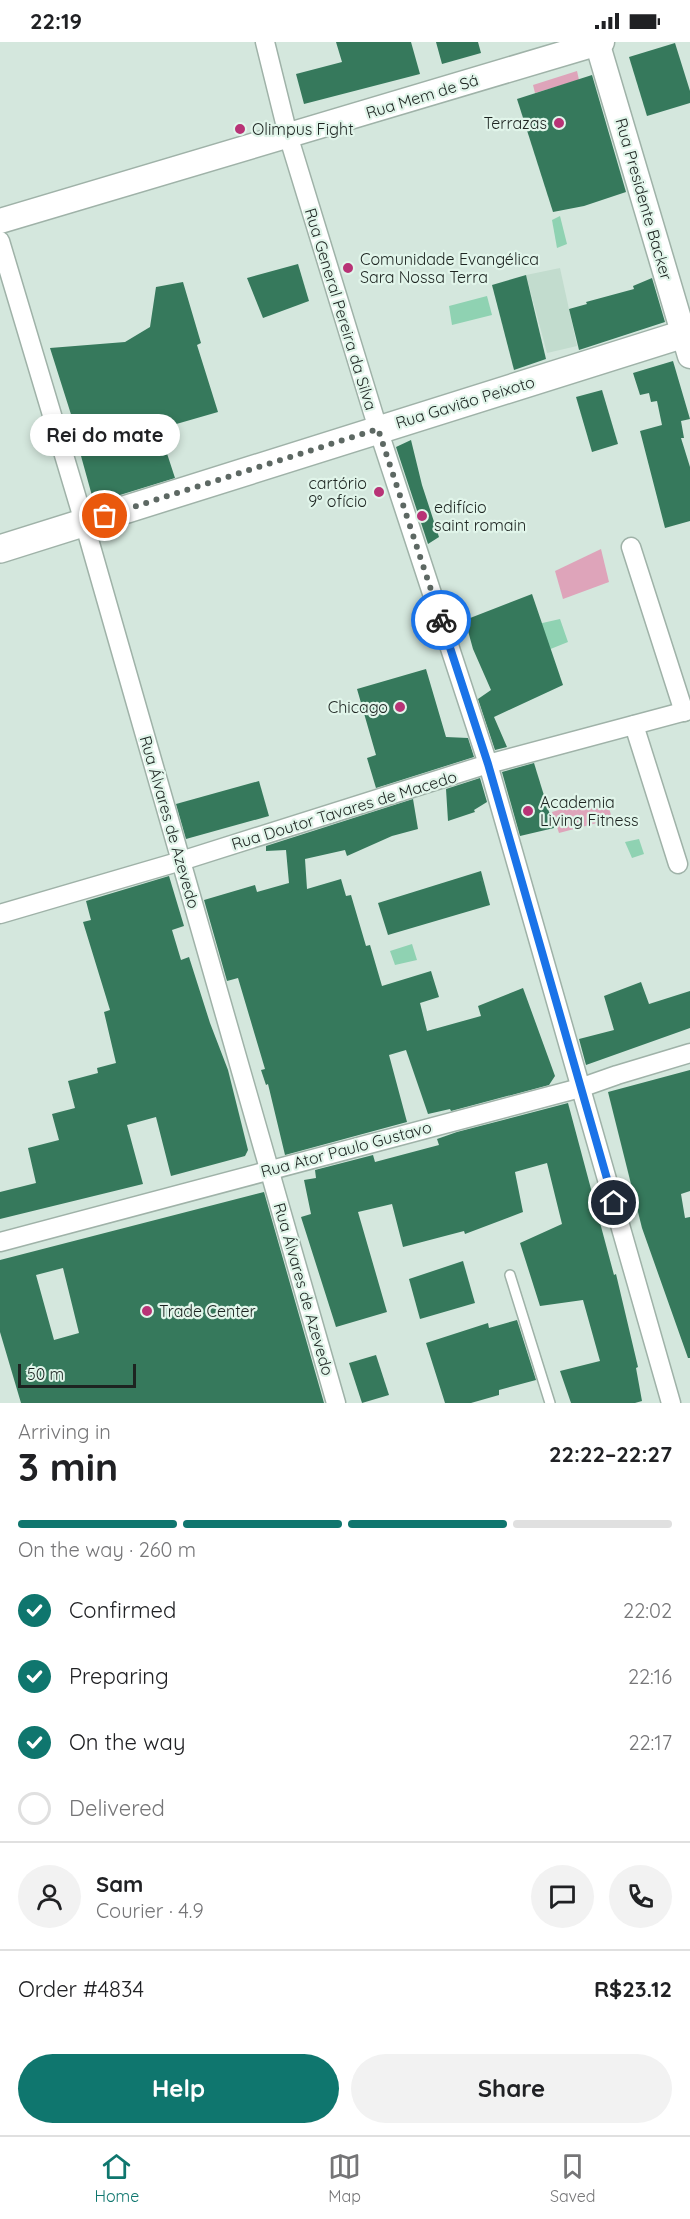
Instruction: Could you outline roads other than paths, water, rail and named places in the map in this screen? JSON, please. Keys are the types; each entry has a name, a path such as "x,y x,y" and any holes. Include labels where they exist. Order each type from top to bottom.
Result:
{"main road":[{"name":"Rua Mem de Sá","path":"0,221 599,42"},
{"name":"Rua Presidente Backer","path":"599,42 688,341"},
{"name":"Rua Gavião Peixoto","path":"0,549 378,429 688,341"}],"street":[{"name":"Rua General Pereira da Silva","path":"265,42 288,135 378,429 488,764 671,1403"},
{"name":"Rua Álvares de Azevedo","path":"0,241 84,522 336,1403"},
{"path":"631,548 687,711"},
{"name":"Rua Doutor Tavares de Macedo","path":"0,914 181,861 488,764 687,711"},
{"path":"634,725 678,864"},
{"name":"Rua Ator Paulo Gustavo","path":"0,1242 580,1088 690,1053"}],"lane":[{"path":"510,1275 550,1403"}],"place":[{"name":"Terrazas","path":"559,123"},
{"name":"Olimpus Fight","path":"240,129"},
{"name":"Comunidade Evangélica Sara Nossa Terra","path":"348,268"},
{"name":"cartório 9° ofício","path":"379,492"},
{"name":"Rei do mate","path":"105,516"},
{"name":"edifício saint romain","path":"422,516"},
{"name":"Chicago","path":"400,707"},
{"name":"Academia Living Fitness","path":"528,811"},
{"name":"Trade Center","path":"147,1311"}]}
